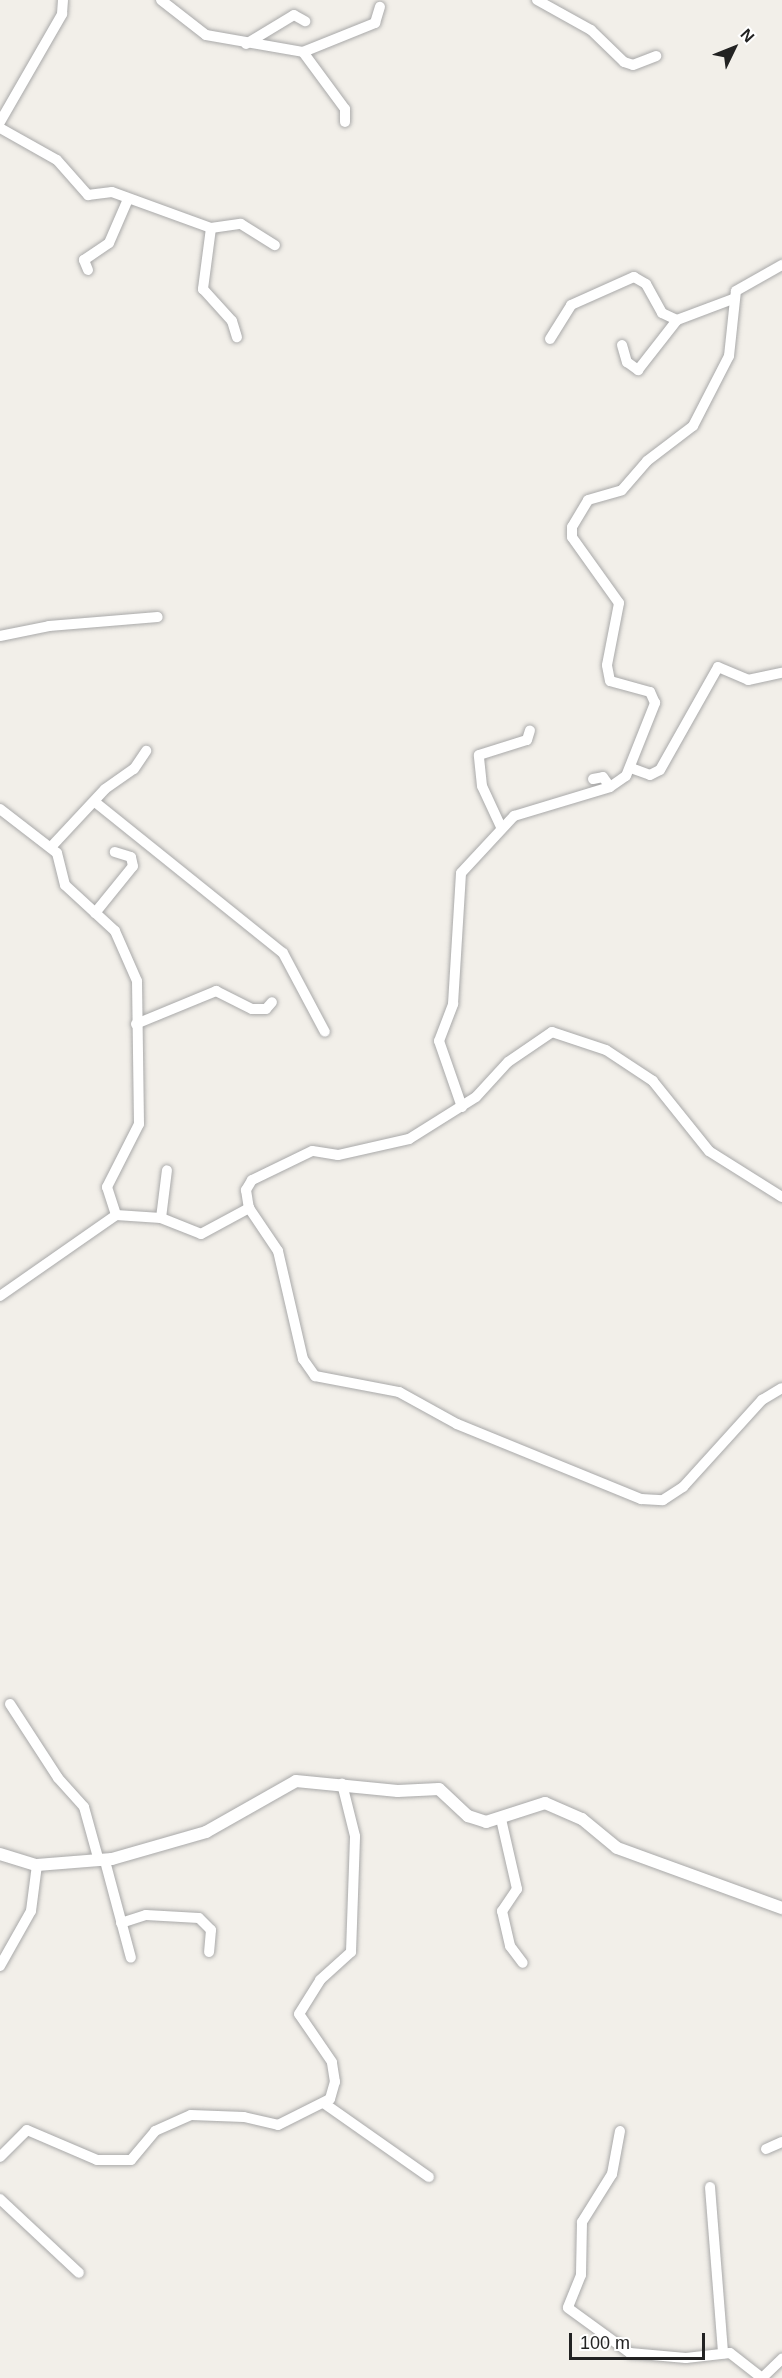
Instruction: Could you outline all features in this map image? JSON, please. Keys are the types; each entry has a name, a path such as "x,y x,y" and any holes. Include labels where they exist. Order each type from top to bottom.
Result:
{"street":[{"path":"0,122 62,14 63,0"},
{"path":"161,0 206,35 246,44 303,52 375,22 380,8"},
{"path":"537,0 591,30 624,62 633,65 656,56"},
{"path":"246,44 294,15 305,21"},
{"path":"303,52 345,109 345,122"},
{"path":"0,128 57,160 88,195 112,192 211,228 241,224 275,245"},
{"path":"88,270 84,260 109,243 128,199"},
{"path":"211,228 203,289 232,321 237,337"},
{"path":"462,1107 439,1041 453,1004 457,891 465,866 501,827 521,813 610,787 631,768 650,723 654,697 610,681 607,665 620,603 572,537 572,527 588,500 622,490 699,418 729,356 733,299 739,286 782,265"},
{"path":"550,339 571,305 634,278 646,284 662,313 676,320"},
{"path":"622,345 627,362 638,370 676,320 733,299"},
{"path":"0,636 49,626 158,617"},
{"path":"631,768 650,774 660,770 718,667 748,680 782,673"},
{"path":"501,827 482,786 479,754 527,740 530,730"},
{"path":"51,847 95,802 134,769 146,751"},
{"path":"593,779 603,777 610,787"},
{"path":"95,802 283,953 325,1032"},
{"path":"0,809 51,847 65,885 115,931 135,973 139,1124 107,1187 116,1215"},
{"path":"94,913 133,866 131,857 115,852"},
{"path":"136,1024 216,991 252,1010 266,1009 272,1002"},
{"path":"782,1197 709,1151 653,1082 606,1050 556,1033 508,1062 462,1107 401,1142 338,1155 312,1150 248,1184 249,1208 278,1251 303,1359 315,1377 399,1392 457,1424 641,1499 663,1500 683,1487 762,1400 782,1388"},
{"path":"161,1218 167,1170"},
{"path":"0,1296 116,1215 161,1218 201,1234 249,1208"},
{"path":"10,1704 58,1778 84,1807 131,1958"},
{"path":"0,2157 27,2130 97,2160 131,2160 155,2131 191,2115 244,2117 278,2126 325,2104 334,2090 332,2062 300,2014 320,1980 351,1952 355,1836 342,1784"},
{"path":"0,1854 38,1865 102,1861 206,1832 285,1785 342,1784 398,1791 444,1790 476,1820 501,1819 545,1803 582,1819 617,1848 782,1908"},
{"path":"501,1819 517,1889 502,1911 510,1946 523,1963"},
{"path":"0,1966 32,1911 38,1865"},
{"path":"121,1923 147,1915 199,1918 211,1930 209,1952"},
{"path":"325,2104 429,2177"},
{"path":"620,2131 612,2174 582,2222 581,2275 568,2308 638,2356 723,2353 762,2378 782,2359"},
{"path":"766,2149 782,2142"},
{"path":"710,2187 723,2353"},
{"path":"0,2199 79,2273"}]}
